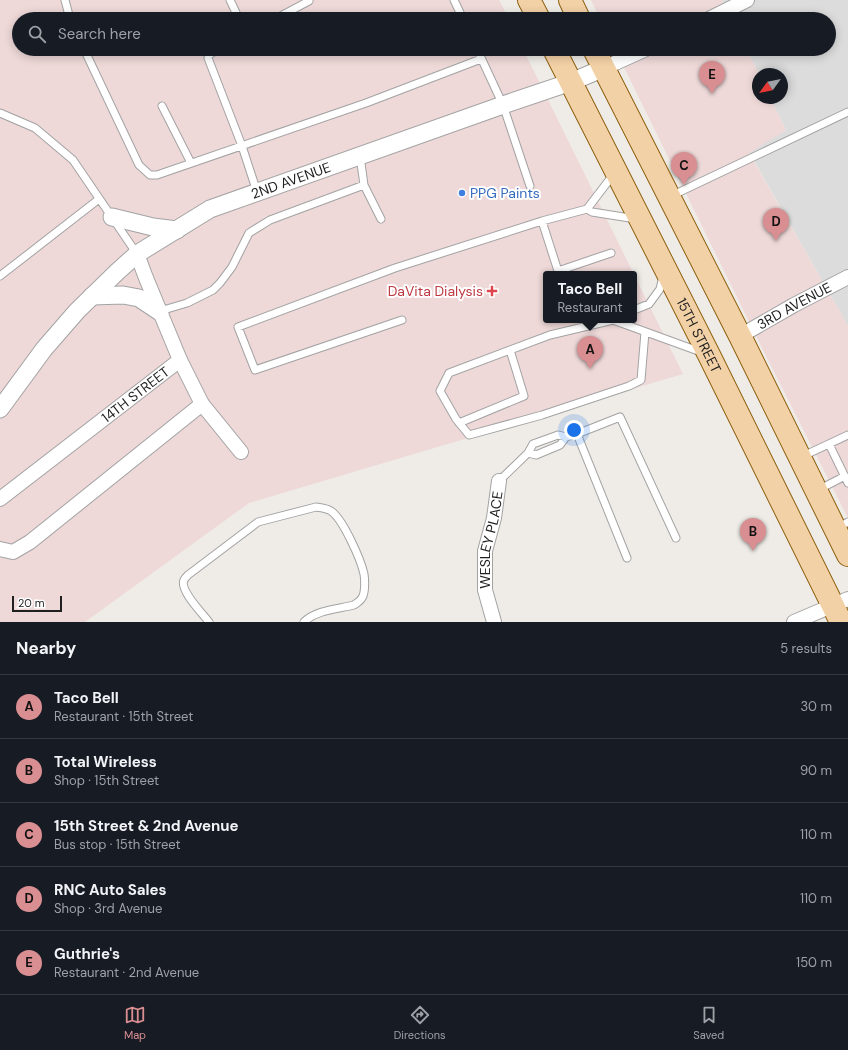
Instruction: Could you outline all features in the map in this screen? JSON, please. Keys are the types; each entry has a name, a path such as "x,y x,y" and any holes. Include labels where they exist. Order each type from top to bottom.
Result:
{"main road":[{"path":"529,0 535,12"},
{"path":"570,0 576,12"},
{"name":"15TH STREET","path":"558,56 640,220 841,609"},
{"path":"599,58 740,336 816,491 842,526 848,555"}],"street":[{"path":"723,12 747,0"},
{"name":"2ND AVENUE","path":"0,409 44,349 92,296 137,254 210,210 503,104 571,82 599,58 609,56"},
{"path":"112,217 153,227 177,230"},
{"name":"14TH STREET","path":"0,499 180,360 137,254"},
{"name":"3RD AVENUE","path":"740,336 794,305 848,277"},
{"path":"92,296 123,295 139,298 160,312"},
{"path":"180,360 202,404 240,452"},
{"path":"0,549 13,552 30,542 202,404"},
{"name":"WESLEY PLACE","path":"494,622 485,590 485,551 494,518 500,481"},
{"path":"794,622 841,609"}],"lane":[{"path":"65,0 68,12"},
{"path":"230,0 236,12"},
{"path":"454,0 459,12"},
{"path":"288,12 309,1"},
{"path":"87,56 139,165 150,175 157,175 366,103 481,59"},
{"path":"209,56 208,58 242,146 257,192"},
{"path":"480,56 503,104 530,186"},
{"path":"162,106 191,163"},
{"path":"669,197 848,112"},
{"path":"0,113 35,128 73,160 137,254"},
{"path":"360,155 364,185 381,219"},
{"path":"587,210 616,172"},
{"path":"160,312 213,290 232,267 249,233 270,220 364,185"},
{"path":"0,276 99,199"},
{"path":"402,320 255,370 238,327 395,268 542,221 587,210 640,220"},
{"path":"542,221 558,271 611,253"},
{"path":"637,309 649,304 660,289 665,268"},
{"path":"600,323 550,335 449,373 440,391 459,423 469,435 542,415 641,380 646,332"},
{"path":"621,323 709,354"},
{"path":"459,423 524,396 510,350"},
{"path":"500,481 528,452 533,444 558,435 566,437 577,434 620,417 676,538"},
{"path":"577,434 627,558"},
{"path":"800,458 848,435"},
{"path":"528,452 536,456 560,445 566,437"},
{"path":"816,491 846,479 829,444"},
{"path":"209,622 188,594 184,586 184,580 188,575 258,522 316,507 325,508 332,512 342,523 351,541 364,574 364,594 360,601 354,605 316,614 309,617 304,622"}],"shaded area":[{"path":"0,0 499,0 505,12 12,12 12,56 526,56 633,271 543,271 543,323 637,323 637,280 683,374 249,503 85,622 0,622"},
{"path":"591,0 722,0 728,12 597,12"},
{"path":"722,0 848,0 848,326 749,152 786,130 773,104 788,104 788,68 756,68 750,56 836,56 836,12 728,12"},
{"path":"618,56 750,56 756,68 752,68 752,104 773,104 786,130 749,153 848,326 848,518 763,350"}],"place":[{"name":"Guthrie's","path":"712,94"},
{"name":"15th Street & 2nd Avenue","path":"684,185"},
{"name":"PPG Paints","path":"462,193"},
{"name":"RNC Auto Sales","path":"776,241"},
{"name":"DaVita Dialysis","path":"492,291"},
{"name":"Taco Bell","path":"590,369"},
{"name":"Total Wireless","path":"753,551"}]}
